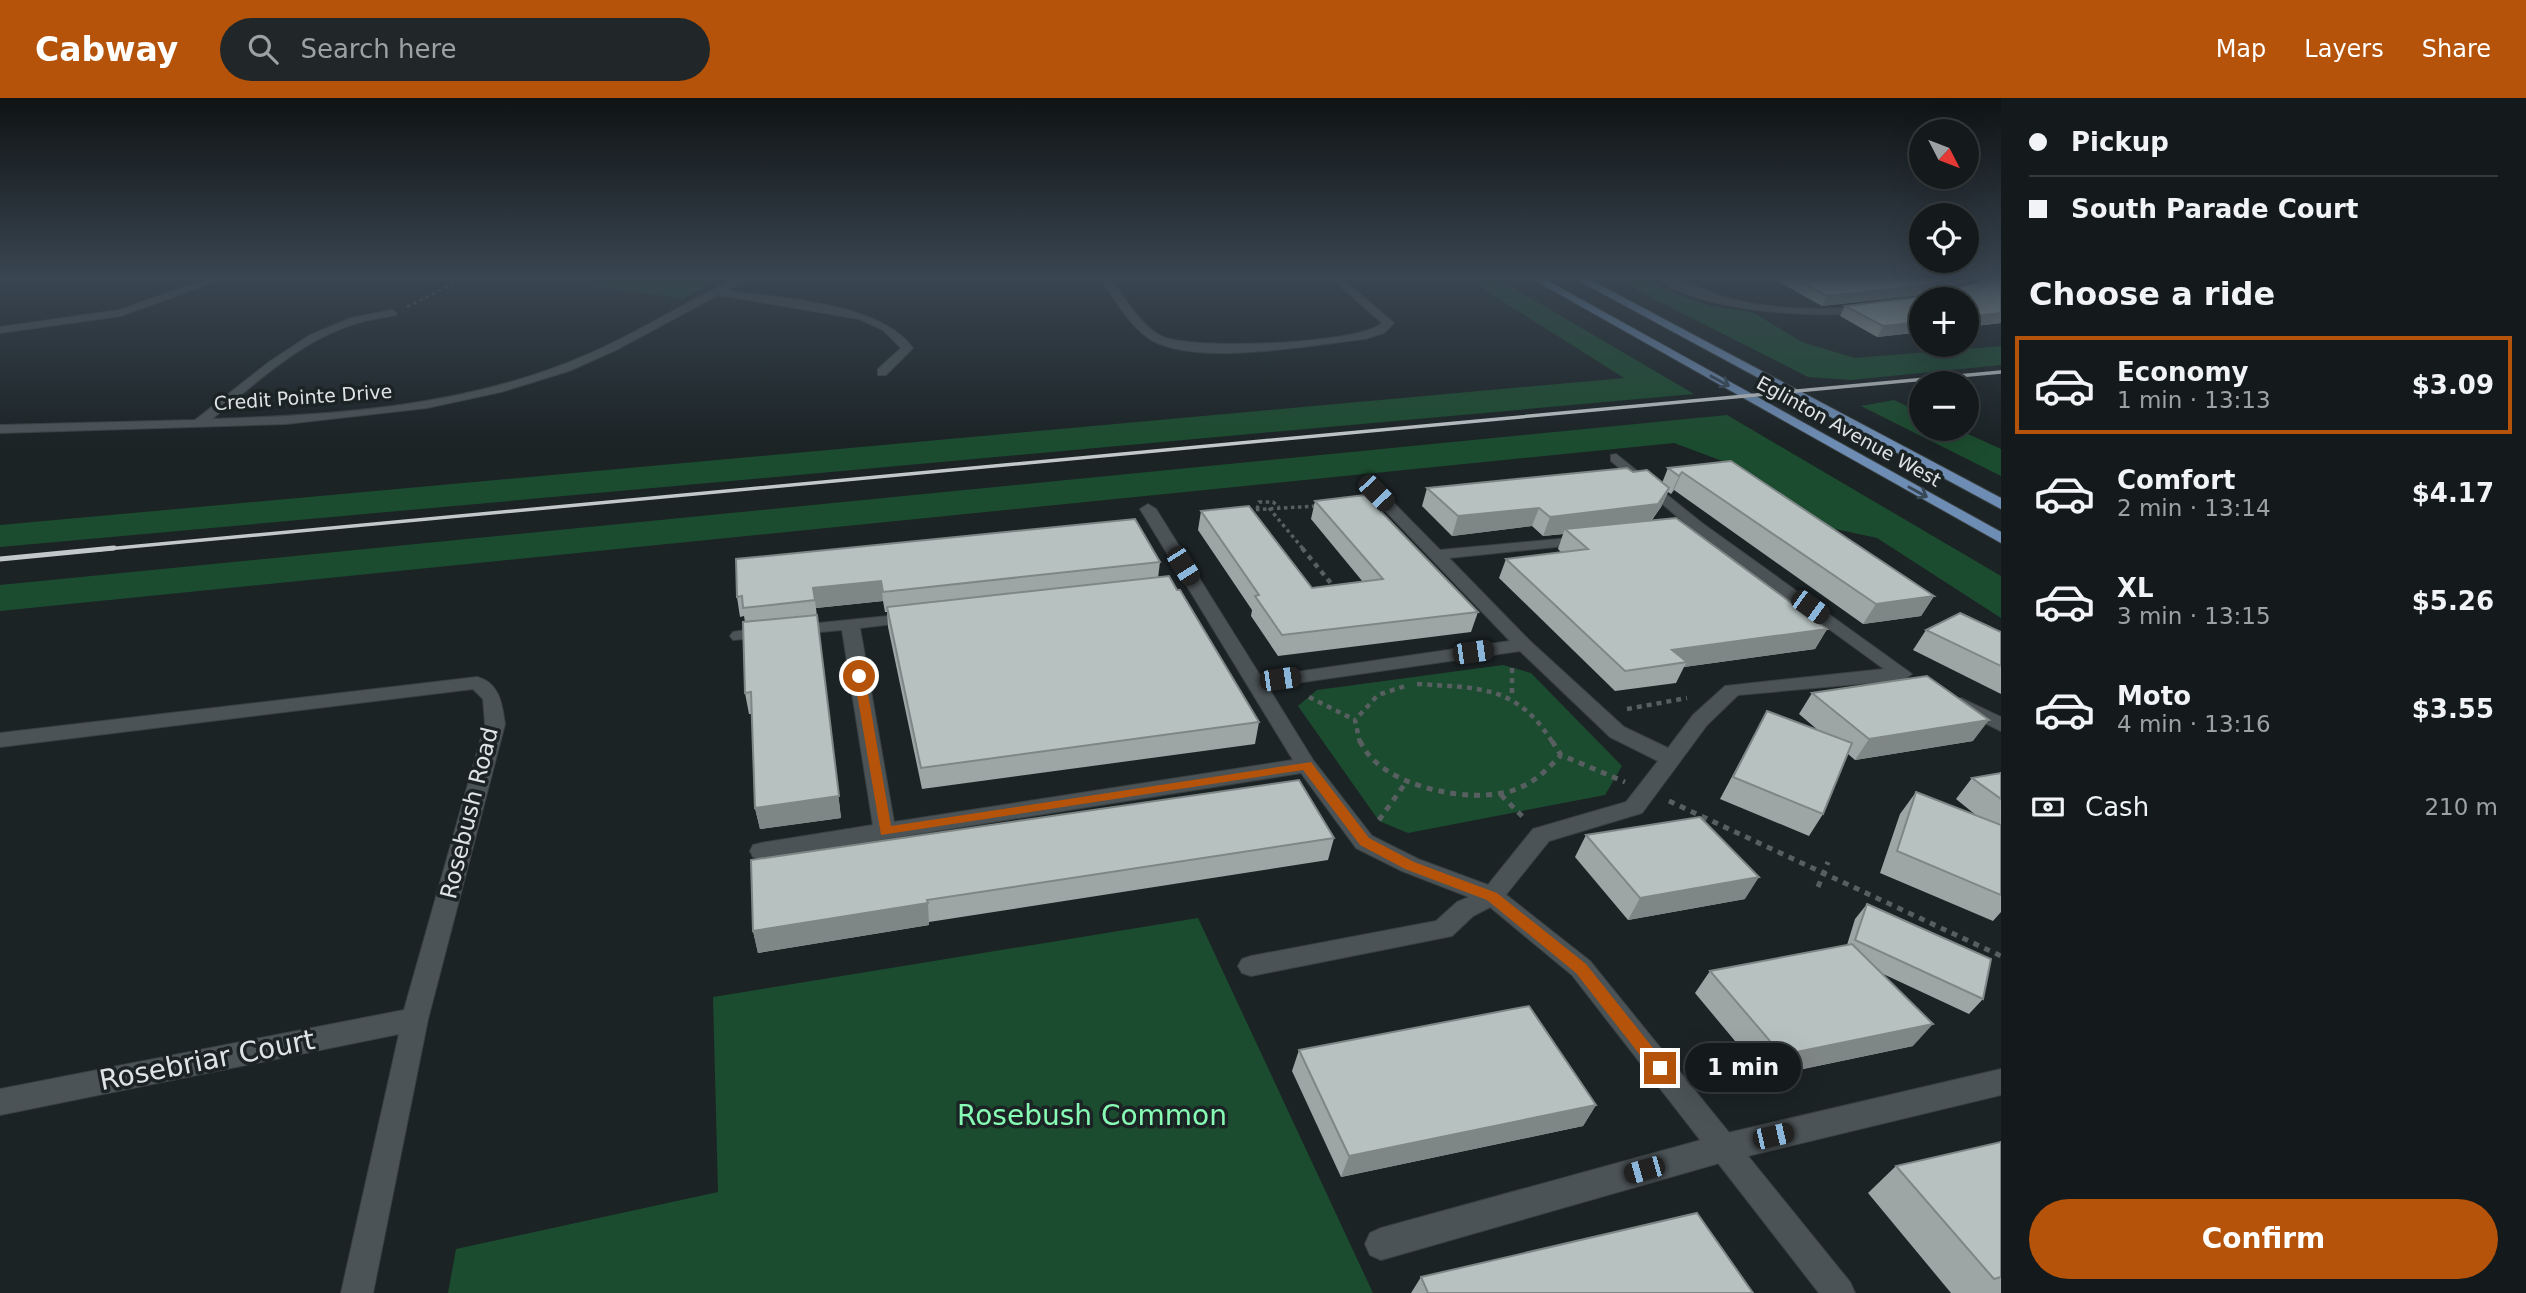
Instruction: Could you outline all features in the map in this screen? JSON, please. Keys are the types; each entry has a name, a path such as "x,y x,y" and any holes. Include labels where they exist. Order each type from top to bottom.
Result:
{"main road":[{"name":"Eglinton Avenue West","path":"1632,332 2001,538"},
{"name":"Eglinton Avenue West","path":"1679,332 2001,504"}],"street":[{"path":"198,424 268,369 328,332"},
{"name":"Credit Pointe Drive","path":"0,429 311,420 367,415 466,397 567,368 641,332"},
{"path":"882,372 907,348 895,332"},
{"path":"1151,332 1156,337 1174,345 1220,348 1365,336 1378,332"},
{"path":"1616,457 1697,526 1900,673 1922,684"},
{"path":"1376,493 1524,645 1617,732 1670,758"},
{"path":"1147,509 1188,585 1257,683 1306,765 1364,842 1410,865 1492,897 1581,968 1839,1293"},
{"path":"1669,529 1697,526"},
{"path":"1437,555 1601,537"},
{"path":"739,636 933,614"},
{"path":"850,624 885,832"},
{"path":"1257,683 1524,645"},
{"path":"1251,966 1443,929 1465,909 1492,897 1541,835 1634,808 1670,758 1719,699 1732,690 1900,673"},
{"name":"Rosebush Road","path":"0,740 477,683 492,697 495,724 415,1019 357,1293"},
{"path":"1945,696 2001,725"},
{"path":"761,851 1306,765"},
{"name":"Rosebriar Court","path":"0,1102 415,1019"},
{"path":"1381,1244 1723,1147 2001,1082"}],"path":[{"path":"1257,509 1258,502 1264,501 1279,507"},
{"path":"1241,511 1319,507"},
{"path":"1269,508 1337,591"},
{"path":"1396,663 1412,683"},
{"path":"1561,755 1547,773 1501,794 1458,796 1407,781 1383,769 1362,746 1355,720 1378,695 1412,683 1475,688 1513,698 1539,720 1561,755 1648,792 2001,956"},
{"path":"1598,714 1680,698 1719,699"},
{"path":"1364,842 1407,781"},
{"path":"1501,794 1541,835"},
{"path":"1818,887 1828,862"}],"green space":[{"path":"1551,332 1588,332 1694,394 0,547 0,525 1624,378"},
{"path":"1719,332 1785,332 1802,342 1855,358 1909,354 1909,357 1979,357 1979,348 2001,346 2001,365 1909,371 1909,374 1851,380 1808,377"},
{"path":"1894,400 1909,407 1909,430 1861,406"},
{"path":"1727,415 2001,576 2001,618 1877,538 1817,525 1725,462 1674,443 0,611 0,585"},
{"path":"1979,439 2001,449 2001,476 1931,441"},
{"path":"1503,665 1531,673 1622,766 1605,795 1408,833 1379,821 1298,706 1317,690"},
{"name":"Rosebush Common","path":"1198,918 1373,1293 448,1293 456,1249 718,1192 713,997"}],"building":[{"path":"1731,461 1934,596 1876,604 1682,472 1679,476 1668,468"},
{"path":"1627,468 1633,472 1647,470 1669,488 1658,504 1550,517 1539,508 1458,516 1427,488"},
{"path":"1365,495 1478,612 1282,635 1255,596 1259,595 1201,511 1249,506 1312,588 1383,579 1315,501"},
{"path":"1676,518 1827,629 1672,650 1687,662 1625,671 1506,559 1588,549 1565,529"},
{"path":"1135,519 1160,562 883,592 881,581 813,588 815,600 743,608 742,596 737,597 736,559"},
{"path":"1169,576 1259,722 921,768 887,607"},
{"path":"1960,613 2001,632 2001,666 1926,630"},
{"path":"817,615 839,796 755,808 751,692 745,693 743,622"},
{"path":"1927,676 1989,720 1869,739 1812,693"},
{"path":"1767,711 1852,743 1823,814 1733,777"},
{"path":"2001,773 2001,799 1972,778"},
{"path":"1299,780 1334,838 927,900 928,903 753,931 751,860"},
{"path":"1916,792 2001,825 2001,895 1897,851"},
{"path":"1700,817 1759,877 1640,898 1586,835"},
{"path":"1867,904 1991,959 1983,999 1855,940"},
{"path":"1852,944 1933,1024 1782,1055 1710,971"},
{"path":"1529,1006 1596,1105 1349,1156 1299,1050"},
{"path":"2001,1142 2001,1277 1994,1279 1896,1166"},
{"path":"1697,1213 1753,1293 1428,1293 1421,1277"}],"railway":[{"path":"96,550 2001,372"},
{"path":"0,559 114,548"}],"route":[{"path":"859,676 885,832 1306,765 1364,842 1410,865 1492,897 1581,968 1660,1068"}]}
